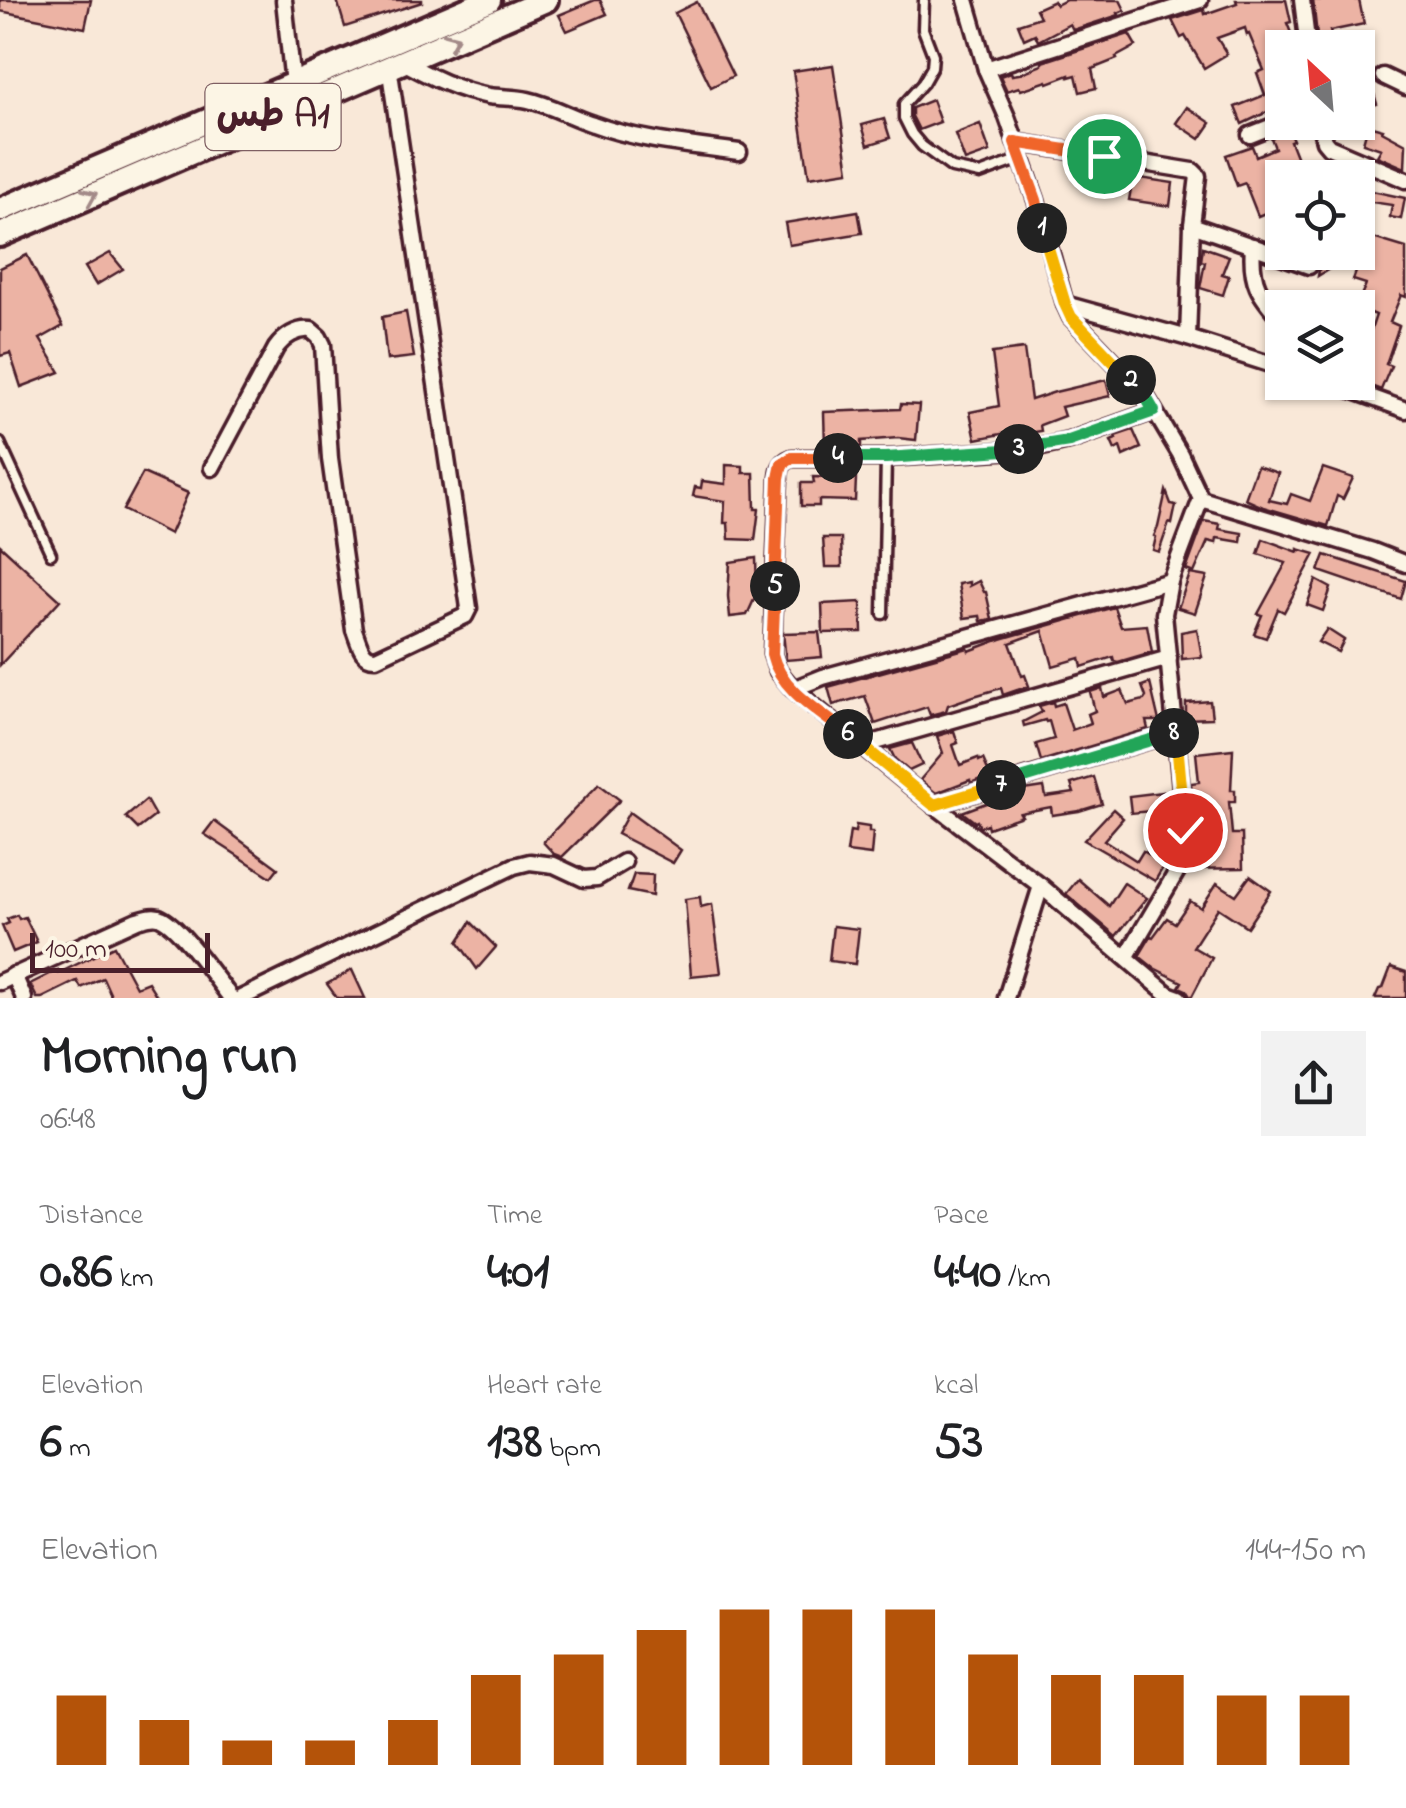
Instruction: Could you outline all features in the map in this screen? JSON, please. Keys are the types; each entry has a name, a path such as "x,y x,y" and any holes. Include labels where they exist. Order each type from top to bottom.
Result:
{"highway":[{"name":"طس A1","path":"0,210 294,84 458,7 489,0"},
{"name":"طس A1","path":"0,235 546,0"}],"street":[{"path":"284,0 294,84"},
{"path":"966,0 986,69 1036,200 1071,317 1143,392 1202,498 1406,564"},
{"path":"986,69 1200,0"},
{"path":"1302,0 1306,30"},
{"path":"212,468 276,348 300,330 311,330 323,346 330,459 354,630 364,654 376,658 465,616 470,608 396,64 489,96 528,100 568,112 590,124 739,152"},
{"path":"1383,76 1406,87"},
{"path":"1250,135 1265,129"},
{"path":"1324,140 1330,148 1406,180"},
{"path":"1015,142 1193,171 1198,176 1188,338"},
{"path":"1192,225 1265,250"},
{"path":"1253,246 1254,282 1265,301"},
{"path":"1065,304 1265,363"},
{"path":"1375,399 1406,410"},
{"path":"1154,411 1069,441 1033,448 886,458 792,458 782,464 772,654 778,671 793,689 934,805 1041,886 1171,996"},
{"path":"1126,956 1183,861 1185,830 1164,614 1170,581 1202,498"},
{"path":"793,689 823,677 1170,581"},
{"path":"862,746 1169,658"},
{"path":"934,805 1176,732"},
{"path":"241,998 514,866 530,862 554,865 584,879 597,878 624,862"},
{"path":"1006,998 1041,886"},
{"path":"24,998 7,978 138,920 156,916 180,934 231,998"}],"lane":[{"path":"924,0 923,29 933,55 932,67 904,104 904,118 912,134 952,168 980,174 1021,159"},
{"path":"0,443 51,554"},
{"path":"883,614 886,458"}],"building":[{"path":"0,0 91,0 85,28 0,11"},
{"path":"337,0 422,0 422,2 345,27"},
{"path":"600,0 607,14 567,31 559,15"},
{"path":"1066,0 1120,0 1125,10 1073,30 1070,24 1038,41 1035,34 1024,39 1018,24 1040,17 1036,9"},
{"path":"1236,0 1286,0 1290,30 1265,30 1265,95 1257,73 1264,70 1245,28 1217,38 1227,54 1204,68 1172,20 1237,3"},
{"path":"1313,0 1359,0 1364,24 1316,30"},
{"path":"697,2 733,76 711,87 675,13"},
{"path":"1129,34 1136,46 1092,69 1096,88 1080,92 1076,75 1069,75 1007,91 1000,76 1019,74 1042,62"},
{"path":"833,65 849,171 809,177 793,71"},
{"path":"1265,95 1265,113 1242,124 1235,107"},
{"path":"932,100 940,122 919,130 912,108"},
{"path":"1187,107 1211,123 1200,139 1176,123"},
{"path":"884,119 890,138 868,145 862,125"},
{"path":"980,124 990,152 965,161 955,134"},
{"path":"1375,127 1383,129 1406,144 1405,168 1377,156 1381,149 1363,143 1375,140"},
{"path":"1272,140 1293,140 1290,141 1297,160 1265,160 1265,213 1258,216 1245,183 1237,186 1226,155 1252,146 1256,156 1275,148"},
{"path":"1133,177 1173,183 1170,206 1129,200"},
{"path":"1375,192 1405,198 1401,219 1390,217 1392,205 1375,202"},
{"path":"858,211 862,233 789,245 785,223"},
{"path":"1375,239 1406,248 1406,297 1401,295 1390,322 1399,326 1386,364 1391,366 1381,390 1375,388 1375,290 1363,290 1366,284 1353,280 1357,270 1375,270"},
{"path":"1203,247 1229,256 1222,274 1229,276 1223,295 1200,288 1205,262 1201,261"},
{"path":"110,253 123,269 96,285 85,267"},
{"path":"27,255 63,326 40,339 60,372 21,387 10,353 0,356 0,268"},
{"path":"406,312 414,357 387,360 382,317"},
{"path":"1024,349 1031,400 1106,380 1110,396 1061,407 1064,416 1040,425 1041,431 976,439 970,412 999,406 992,353"},
{"path":"901,404 919,405 916,440 898,438 861,441 861,447 825,447 824,412 900,409"},
{"path":"1133,430 1141,448 1123,456 1120,447 1115,450 1111,441"},
{"path":"726,465 743,466 743,473 754,473 755,509 759,509 755,540 729,539 728,523 724,523 725,501 693,496 702,481 726,484"},
{"path":"1257,466 1278,473 1269,500 1287,504 1291,494 1310,501 1323,468 1353,478 1343,499 1337,496 1328,526 1245,499"},
{"path":"143,473 188,493 170,534 123,510"},
{"path":"813,477 856,478 855,501 819,500 819,506 801,506 801,483 814,483"},
{"path":"1166,491 1171,504 1176,505 1159,552 1153,550 1154,536"},
{"path":"1204,521 1220,524 1219,529 1242,533 1241,542 1217,538 1216,543 1208,541 1194,573 1186,570"},
{"path":"823,538 841,538 842,567 825,567"},
{"path":"1263,539 1315,554 1284,612 1278,609 1266,638 1254,634 1262,615 1258,614 1286,563 1258,554"},
{"path":"0,545 60,600 0,665"},
{"path":"1325,555 1406,581 1401,599 1319,571"},
{"path":"756,558 757,593 747,615 730,617 730,562"},
{"path":"1190,574 1207,577 1195,613 1178,608"},
{"path":"1316,580 1331,588 1323,611 1307,605"},
{"path":"979,581 986,592 992,619 964,618 958,584 969,582 969,586"},
{"path":"861,602 862,632 823,633 822,604"},
{"path":"1114,607 1121,627 1147,625 1152,652 1118,662 1113,657 1082,667 1080,658 1053,666 1043,631 1010,643 1029,686 1003,695 1001,688 948,705 946,711 930,715 927,707 875,724 865,696 833,705 828,687 968,648 969,651"},
{"path":"1197,629 1202,657 1182,659 1181,632"},
{"path":"1327,629 1344,640 1338,652 1318,642"},
{"path":"819,632 822,657 786,660 783,633"},
{"path":"1150,683 1159,721 1146,721 1148,729 1041,761 1036,744 1054,739 1049,721 1024,726 1023,722 1042,712 1039,706 1063,703 1072,730 1091,723 1088,714 1095,711 1090,692 1102,688 1104,697 1122,690 1128,704 1144,700 1142,686"},
{"path":"1210,701 1212,718 1186,719 1186,703"},
{"path":"954,731 958,743 953,745 960,765 983,759 990,775 936,793 920,780 943,753 937,736"},
{"path":"912,743 922,765 909,771 890,749"},
{"path":"1233,749 1231,790 1235,790 1235,802 1229,802 1232,834 1242,834 1243,868 1190,869 1195,835 1216,834 1212,805 1193,805 1191,783 1199,782 1196,753"},
{"path":"1094,777 1102,804 1079,811 1052,815 1051,807 1020,813 1022,816 988,828 987,824 980,827 962,812 1018,791 1044,787 1046,797 1074,793 1071,784"},
{"path":"599,784 620,800 562,857 554,854 543,842"},
{"path":"1171,791 1171,809 1131,813 1129,796"},
{"path":"146,800 155,816 138,829 126,817"},
{"path":"1113,809 1123,818 1104,840 1137,861 1143,851 1165,864 1155,881 1084,840"},
{"path":"629,812 681,850 673,863 617,834"},
{"path":"214,821 278,868 271,877 204,834"},
{"path":"856,825 869,827 869,832 873,832 871,855 847,852 850,831 855,832"},
{"path":"634,874 653,875 652,896 628,891"},
{"path":"1250,876 1271,891 1247,927 1218,908 1193,947 1212,958 1191,998 1179,987 1182,982 1139,956 1167,918 1175,923 1190,901 1201,908 1217,883 1236,895"},
{"path":"1078,879 1109,906 1124,883 1147,898 1116,936 1066,894"},
{"path":"700,897 701,907 712,904 721,973 691,976 685,899"},
{"path":"17,915 19,919 25,917 37,942 13,952 2,926"},
{"path":"471,922 496,947 477,969 458,942"},
{"path":"833,926 859,929 855,964 829,961"},
{"path":"114,946 136,987 148,982 158,998 112,998 103,978 81,988 77,981 37,998 30,984"},
{"path":"1391,967 1406,972 1406,998 1375,998 1383,988"},
{"path":"352,970 365,998 337,998 327,984"}],"route":[{"path":"1104,156 1015,142 1071,317 1143,392 1154,411 1069,441 1033,448 785,460 779,478 772,654 778,671 793,689 934,805 1176,732 1185,830"}]}
